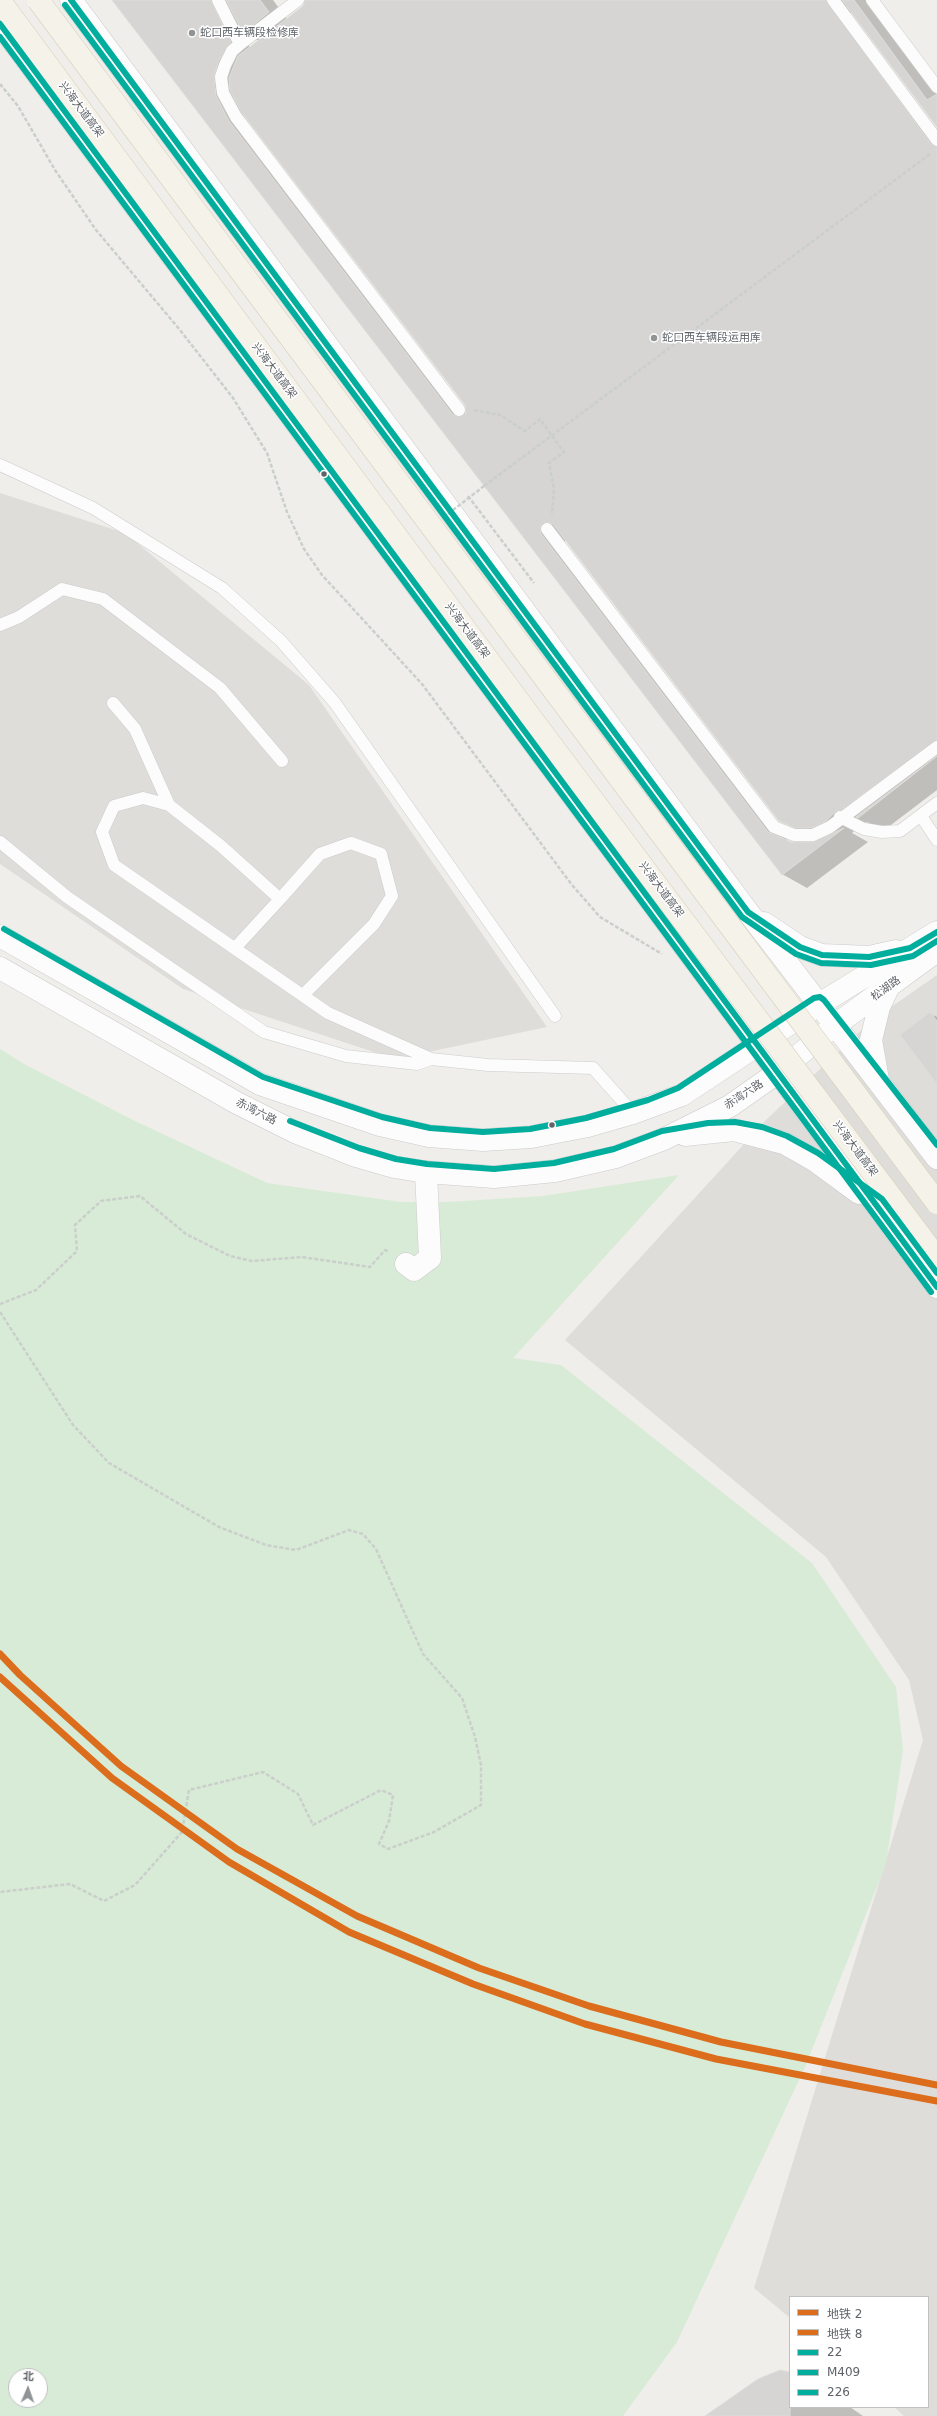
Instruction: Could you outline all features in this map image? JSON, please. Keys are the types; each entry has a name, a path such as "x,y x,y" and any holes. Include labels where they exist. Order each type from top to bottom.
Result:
{"main road":[{"path":"38,0 937,1203"},
{"name":"兴海大道高架","path":"0,1 532,719 937,1258"}],"street":[{"path":"71,0 748,912 880,1087 937,1158"},
{"path":"0,24 937,1287"},
{"path":"748,912 800,947 822,955 869,957 910,948"},
{"name":"松湖路","path":"818,1005 937,932"},
{"path":"0,936 260,1084 380,1125 429,1136 483,1140 531,1137 633,1113 682,1095 818,1005"},
{"name":"松湖路","path":"834,1026 937,951"},
{"name":"赤湾六路","path":"0,968 237,1103 295,1132 356,1156 394,1167 426,1172 494,1176 555,1171 616,1157 664,1139 730,1106 777,1073 834,1026"},
{"path":"880,1087 873,1060 871,1040 879,1007 889,986"},
{"path":"664,1139 734,1130 760,1135 784,1143 814,1160 877,1205"},
{"path":"406,1264 414,1270 430,1258 426,1172"}],"lane":[{"path":"218,0 240,44"},
{"path":"298,0 240,44 225,65 222,77 223,92 236,117 459,410"},
{"path":"833,0 937,140"},
{"path":"872,0 937,87"},
{"path":"0,465 93,508 222,588 281,641 340,710 555,1016"},
{"path":"547,529 774,827 794,835 813,835 830,827 937,747"},
{"path":"0,625 19,618 62,589 103,598 220,688 282,761"},
{"path":"113,703 135,729 170,805"},
{"path":"280,899 221,846 170,805 143,798 114,806 102,832 114,865 328,1012 431,1058 488,1065 593,1068 633,1113"},
{"path":"840,817 864,829 882,832 900,831 937,803"},
{"path":"921,816 937,840"},
{"path":"0,842 67,897 264,1032 346,1056 417,1064 431,1058"},
{"path":"234,948 320,854 351,843 381,854 392,896 374,924 303,995"}],"path":[{"path":"0,84 18,106 55,170 96,230 180,330 233,398 267,454 287,512 304,549 322,575 422,684 572,885 600,917 663,955"},
{"path":"484,486 937,149"},
{"path":"459,410 473,410 500,415 525,430 540,419 564,452 549,463 554,489 554,502 547,529"},
{"path":"469,498 534,583"},
{"path":"0,1304 36,1290 77,1251 75,1226 101,1202 140,1196 186,1234 230,1256 252,1261 302,1257 370,1267 385,1250 406,1264"},
{"path":"0,1312 73,1425 109,1463 219,1527 266,1545 296,1550 349,1530 363,1534 376,1549 423,1654 462,1698 475,1738 481,1765 481,1805 434,1832 388,1849 379,1844 389,1821 393,1795 381,1790 313,1825 298,1794 263,1772 190,1790 182,1832 135,1885 104,1900 70,1884 0,1892"}],"shaded area":[{"path":"0,493 125,533 309,685 547,1027 395,1059 183,989 0,864"},
{"path":"937,975 937,2416 904,2416 895,2408 929,2408 929,2296 789,2296 789,2317 754,2288 923,1740 909,1680 826,1557 565,1340 766,1120 871,1021"}],"green space":[{"path":"0,1049 24,1064 133,1120 267,1183 401,1202 448,1202 543,1196 679,1175 513,1358 561,1365 812,1563 896,1687 903,1750 886,1864 805,2067 677,2342 623,2416 0,2416"}],"building":[{"name":"蛇口西车辆段运用库","path":"112,0 211,0 231,42 218,62 214,78 216,96 229,121 453,415 460,417 466,413 465,405 242,113 230,91 229,78 238,56 303,6 305,0 826,0 931,144 937,147 937,740 841,810 836,811 826,821 811,828 795,828 779,821 553,524 546,522 542,523 540,530 541,534 768,832 791,842 813,842 844,828 782,875"},
{"path":"226,0 260,0 269,12 243,33"},
{"path":"842,0 854,0 927,100 937,94 937,127"},
{"path":"937,756 858,818 856,817"},
{"path":"930,1012 937,1021 937,1084 900,1035"},
{"path":"780,2370 789,2372 790,2416 705,2416 758,2379"}],"metro line":[{"name":"2","path":"0,1654 20,1675 121,1766 237,1849 357,1916 479,1968 589,2006 721,2042 937,2085"},
{"name":"8","path":"0,1677 112,1778 229,1862 349,1932 473,1984 585,2024 716,2059 937,2101"}],"transit line":[{"name":"22","path":"71,0 748,912 800,947 822,955 869,957 910,948 937,932"},
{"name":"M409","path":"65,5 742,917 796,954 821,963 871,965 913,956 937,941"},
{"name":"22","path":"0,24 937,1287"},
{"name":"M409","path":"0,37 931,1292"},
{"name":"226","path":"4,929 263,1077 382,1117 430,1128 483,1132 530,1129 586,1118 648,1100 678,1088 814,998 820,997 824,1000 937,1145"},
{"name":"226","path":"290,1121 359,1148 396,1159 427,1164 494,1169 554,1163 614,1149 662,1131 708,1123 735,1122 762,1127 787,1136 818,1153 882,1199 937,1273"}],"place":[{"name":"蛇口西车辆段检修库","path":"192,33"},
{"name":"蛇口西车辆段运用库","path":"654,338"}]}
